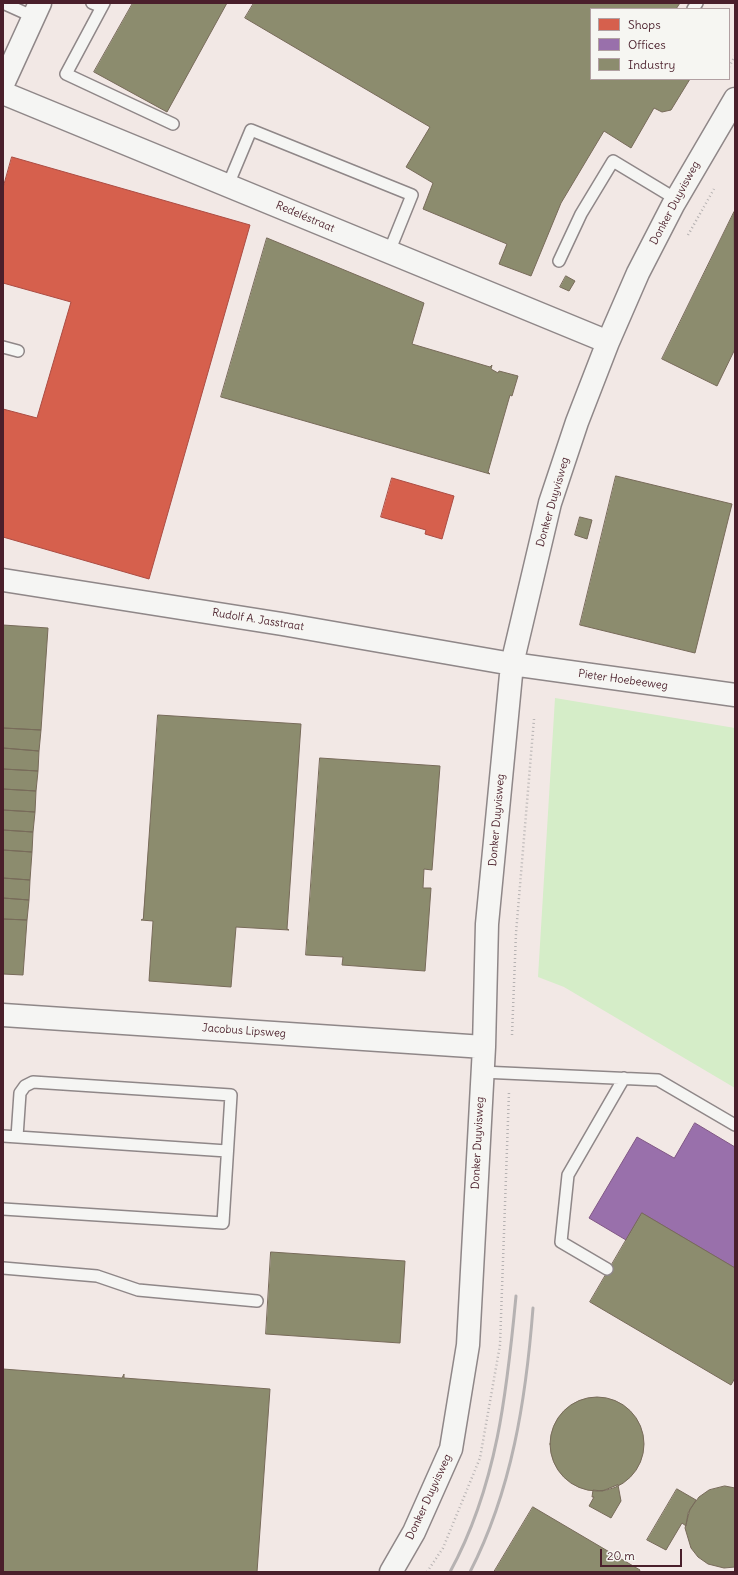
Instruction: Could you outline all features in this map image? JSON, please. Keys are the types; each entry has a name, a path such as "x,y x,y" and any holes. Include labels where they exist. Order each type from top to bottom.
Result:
{"street":[{"path":"3,84 37,10"},
{"name":"Redeléstraat","path":"3,92 608,342"},
{"name":"Donker Duyvisweg","path":"391,1572 414,1532 451,1449 468,1345 484,1047 487,924 512,664 550,503 577,422 608,342 638,274 676,199 735,99"},
{"name":"Rudolf A. Jasstraat","path":"3,580 282,624 512,664"},
{"name":"Pieter Hoebeeweg","path":"512,664 735,695"},
{"name":"Jacobus Lipsweg","path":"3,1015 484,1047"}],"lane":[{"path":"3,3 37,10"},
{"path":"99,4 66,74 174,124"},
{"path":"228,185 251,130 412,195 389,252"},
{"path":"559,261 581,214 613,161 676,199"},
{"path":"3,347 18,351"},
{"path":"482,1072 658,1080 735,1125"},
{"path":"607,1269 561,1242 568,1175 624,1078"},
{"path":"3,1209 223,1223 231,1094 33,1082 25,1086 20,1093 17,1137"},
{"path":"3,1136 227,1151"},
{"path":"3,1268 97,1276 138,1290 257,1301"}],"path":[{"path":"730,65 735,56"},
{"path":"686,240 716,185"},
{"path":"516,933 534,714"}],"shaded area":[{"path":"3,3 735,3 735,1572 3,1572"}],"green space":[{"path":"555,698 735,728 735,1088 564,987 538,977"}],"building: Shops":[{"path":"12,157 250,225 149,579 3,537 3,409 37,418 71,302 3,283 3,188"},
{"path":"392,478 454,496 442,539 425,534 426,530 381,517"}],"building: Offices":[{"path":"695,1123 735,1147 735,1268 642,1213 626,1240 589,1218 637,1137 674,1158"}],"building: Industry":[{"path":"133,3 227,3 167,112 94,72"},
{"path":"254,3 680,3 677,8 590,8 590,80 689,80 671,110 662,112 654,108 631,148 604,131 561,203 531,276 499,264 507,244 423,209 433,183 406,167 430,127 245,18"},
{"path":"734,212 735,349 717,386 662,359"},
{"path":"267,238 424,303 412,344 490,367 492,365 491,369 498,373 499,371 518,376 512,396 510,395 488,472 490,474 221,397"},
{"path":"566,276 575,281 569,291 560,287"},
{"path":"616,476 732,504 695,653 580,625"},
{"path":"580,517 592,520 587,539 575,535"},
{"path":"3,625 48,628 41,730 3,728"},
{"path":"158,715 301,724 287,929 289,930 236,927 231,987 149,981 153,921 141,920 143,919"},
{"path":"3,728 41,730 39,751 3,748"},
{"path":"3,748 39,751 38,771 3,769"},
{"path":"320,758 440,766 432,870 424,869 423,888 431,888 425,971 342,965 343,957 306,955"},
{"path":"3,769 38,771 36,791 3,789"},
{"path":"3,789 36,791 35,812 3,810"},
{"path":"3,810 35,812 33,832 3,830"},
{"path":"3,830 33,832 32,852 3,850"},
{"path":"3,850 32,852 30,880 3,878"},
{"path":"3,878 30,880 29,900 3,898"},
{"path":"3,898 29,900 27,920 3,919"},
{"path":"3,919 27,920 23,975 3,974"},
{"path":"642,1213 735,1268 735,1378 731,1385 590,1302"},
{"path":"271,1252 405,1261 400,1343 266,1334"},
{"path":"3,1369 122,1378 124,1374 124,1378 270,1389 257,1572 3,1572"},
{"path":"597,1397 615,1401 630,1411 640,1426 644,1444 640,1462 630,1477 615,1487 597,1491 579,1487 564,1477 554,1462 550,1444 554,1426 564,1411 579,1401"},
{"path":"618,1485 621,1501 611,1518 589,1506 594,1497 592,1497 593,1490 602,1491"},
{"path":"725,1486 735,1488 735,1567 724,1568 708,1564 698,1557 691,1548 685,1528 690,1509 699,1497 709,1490"},
{"path":"677,1489 696,1500 688,1513 686,1526 682,1523 666,1550 647,1540"},
{"path":"533,1507 640,1570 639,1572 494,1572"}],"railway":[{"path":"450,1572 466,1539 479,1506 489,1472 504,1402 516,1296"},
{"path":"470,1572 497,1509 515,1443 526,1376 533,1308"}]}
